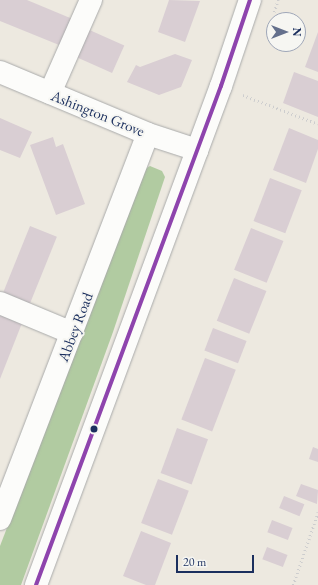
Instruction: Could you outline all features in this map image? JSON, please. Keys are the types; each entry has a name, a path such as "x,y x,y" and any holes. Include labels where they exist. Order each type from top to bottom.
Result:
{"street":[{"path":"50,93 91,0"},
{"path":"36,585 221,86 250,0"},
{"name":"Ashington Grove","path":"0,72 148,134 197,150"},
{"name":"Abbey Road","path":"0,519 148,134"},
{"path":"0,303 72,333"}],"path":[{"path":"221,86 318,124"},
{"path":"293,585 318,512"}],"green space":[{"path":"150,166 162,171 165,177 113,332 21,585 0,585 0,546 145,169"}],"building":[{"path":"0,0 27,0 75,20 64,47 0,21"},
{"path":"169,0 200,1 185,42 158,32"},
{"path":"85,28 124,45 112,73 73,55"},
{"path":"318,32 318,72 305,67"},
{"path":"175,54 192,60 181,87 159,95 127,82 136,65 140,67"},
{"path":"294,72 318,81 318,117 283,103"},
{"path":"0,118 32,132 20,158 0,150"},
{"path":"289,128 318,140 318,149 306,183 273,170"},
{"path":"53,137 56,147 63,144 85,204 56,215 30,145"},
{"path":"270,178 302,190 285,233 254,221"},
{"path":"30,226 57,237 27,311 0,300"},
{"path":"251,228 283,241 267,283 234,270"},
{"path":"234,278 266,291 249,334 217,321"},
{"path":"0,308 24,318 0,379"},
{"path":"213,328 247,341 238,363 204,350"},
{"path":"205,358 236,370 212,431 181,420"},
{"path":"177,428 208,439 192,484 161,473"},
{"path":"313,447 318,449 318,462 309,459"},
{"path":"158,479 189,491 172,535 141,523"},
{"path":"301,484 318,490 317,504 296,496"},
{"path":"284,496 304,504 300,516 279,508"},
{"path":"272,520 293,528 288,540 267,532"},
{"path":"141,531 171,543 155,585 146,585 123,576"},
{"path":"267,547 288,555 283,567 262,559"}],"transit line":[{"path":"36,585 221,86 250,0"}]}
